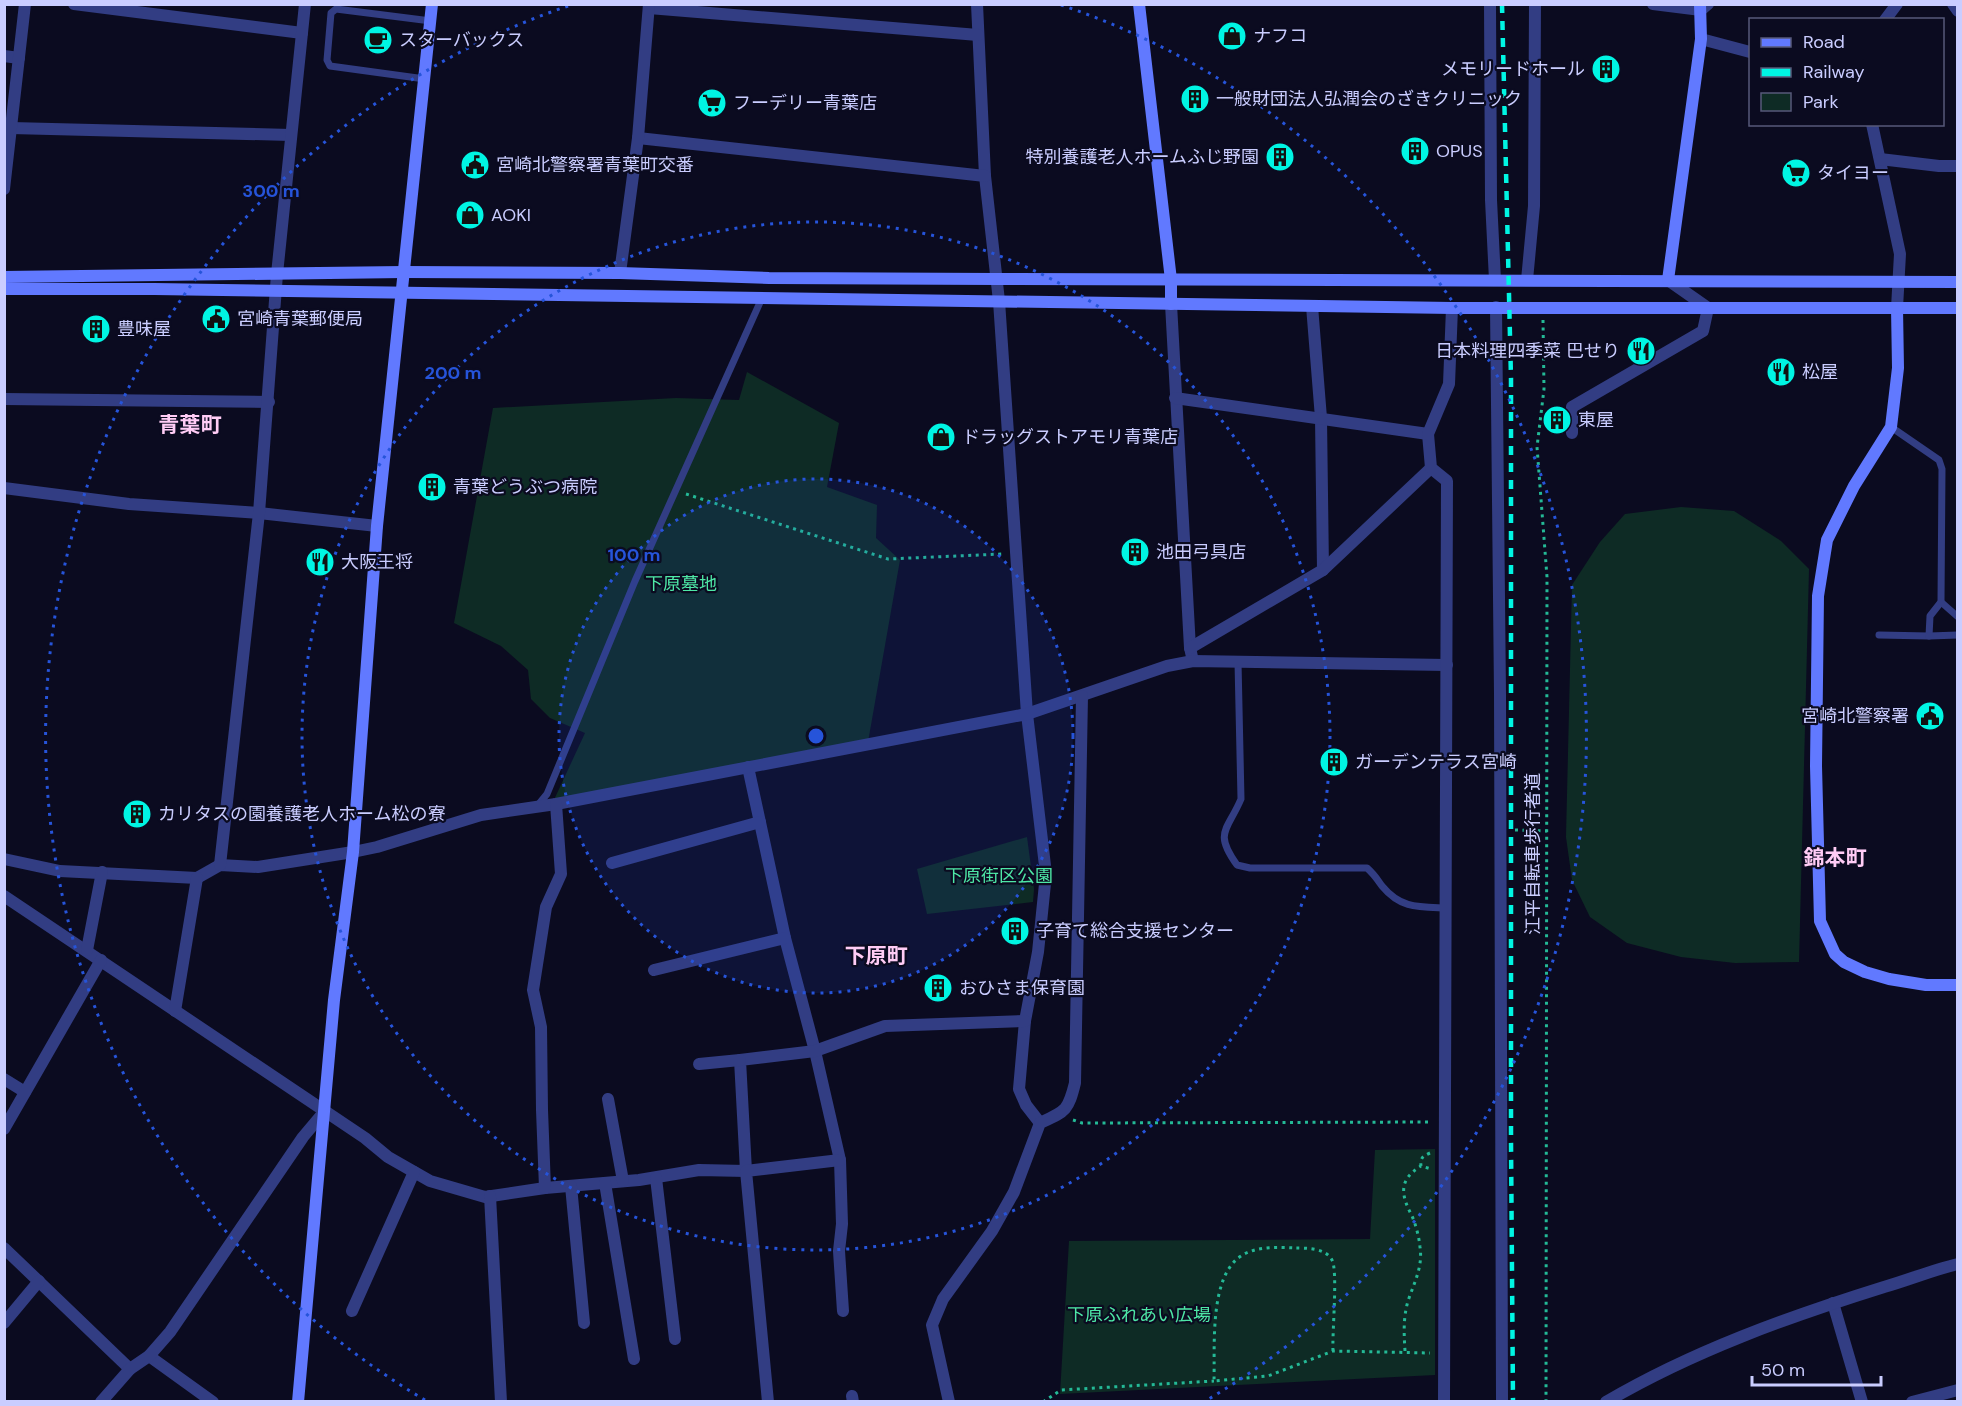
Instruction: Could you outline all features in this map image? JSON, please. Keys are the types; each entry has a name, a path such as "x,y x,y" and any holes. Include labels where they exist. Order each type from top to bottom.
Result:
{"street":[{"path":"4,189 25,4"},
{"path":"74,4 302,33"},
{"path":"220,865 259,513 277,274 305,4"},
{"path":"298,1401 334,1000 353,852 376,526 432,4"},
{"path":"977,4 985,176 999,301 1027,714 1046,874 1038,952 1025,1021 1019,1089 1026,1105 1040,1123"},
{"path":"1139,4 1171,280 1175,398 1192,662"},
{"path":"1490,4 1491,200 1495,280"},
{"path":"1527,279 1534,206 1535,4"},
{"path":"1653,4 1703,6 1701,39 1668,280"},
{"path":"1886,18 1897,4"},
{"path":"1953,4 1958,11"},
{"path":"620,273 638,138 649,6 978,35"},
{"path":"1701,39 1749,52"},
{"path":"4,56 19,58"},
{"path":"1872,126 1900,254 1897,308 1898,368 1891,427 1854,486 1827,540 1818,596 1816,766 1820,921 1835,954 1854,967 1889,979 1926,985 1958,985"},
{"path":"11,128 291,135"},
{"path":"638,138 985,176"},
{"path":"1880,159 1958,166"},
{"path":"4,276 405,272 620,273 769,278 1958,282"},
{"path":"1668,280 1708,308"},
{"path":"4,289 402,292 1452,308 1958,308"},
{"path":"1312,306 1321,418 1323,570"},
{"path":"1496,307 1502,1401"},
{"path":"1444,1401 1443,1122 1447,481 1431,468 1428,434 1449,384 1452,308"},
{"path":"1572,434 1572,407 1703,331 1708,308"},
{"path":"1175,398 1428,434"},
{"path":"4,399 268,402"},
{"path":"1190,648 1323,570 1431,468"},
{"path":"4,488 129,504 259,513 376,526"},
{"path":"4,859 60,872 102,872 197,878 220,865 258,867 353,852 377,847 481,815 556,804 1027,714 1167,666 1192,662 1447,665"},
{"path":"949,1401 932,1324 943,1299 992,1231 1014,1192 1040,1123 1058,1115 1070,1106 1075,1083 1082,696"},
{"path":"748,767 785,938 815,1050 840,1160 842,1224 839,1251 843,1311"},
{"path":"545,1188 541,1027 533,990 546,907 561,874 556,804"},
{"path":"612,863 760,822"},
{"path":"87,951 102,872"},
{"path":"175,1011 197,878"},
{"path":"4,896 365,1138 388,1157 430,1181 484,1197 545,1188 656,1178 699,1170 746,1171 840,1160"},
{"path":"654,970 785,938"},
{"path":"4,1129 101,960"},
{"path":"699,1064 815,1050 885,1026 1025,1021"},
{"path":"740,1060 746,1171 768,1401"},
{"path":"4,1079 25,1092"},
{"path":"608,1099 623,1181"},
{"path":"101,1401 130,1369 149,1356 170,1332 303,1137 324,1112"},
{"path":"352,1311 414,1172"},
{"path":"656,1178 675,1339"},
{"path":"605,1183 634,1359"},
{"path":"571,1186 584,1323"},
{"path":"489,1196 501,1401"},
{"path":"4,1248 130,1369"},
{"path":"1606,1401 1694,1355 1833,1303 1932,1270 1958,1264"},
{"path":"4,1323 39,1281"},
{"path":"1833,1303 1862,1401"},
{"path":"149,1356 213,1401"},
{"path":"1912,1401 1958,1390"}],"lane":[{"path":"424,79 330,66 327,60 331,14 336,9 431,21"},
{"path":"537,807 548,794 635,581 762,297"},
{"path":"1891,427 1939,460 1942,469 1941,602 1930,616 1929,636"},
{"path":"1941,602 1958,617"},
{"path":"1880,635 1958,635"},
{"path":"1238,662 1241,799 1235,814 1226,825 1223,838 1228,854 1237,865 1250,868 1366,868 1376,875 1394,898 1412,907 1446,908"}],"path":[{"name":"江平自転車歩行者道","path":"1543,307 1544,389 1537,447 1547,577 1546,1401"},
{"path":"676,491 888,560 1016,554"},
{"path":"1500,829 1546,831"},
{"path":"1058,1115 1082,1123 1443,1122"},
{"path":"1405,1354 1404,1318 1420,1270 1420,1250 1412,1217 1405,1205 1403,1185 1412,1172 1421,1166 1422,1157 1435,1152"},
{"path":"1421,1166 1435,1168"},
{"path":"1214,1381 1215,1329 1221,1284 1232,1265 1242,1255 1260,1248 1307,1248 1324,1252 1332,1260 1334,1277 1333,1351"},
{"path":"1043,1401 1061,1390 1268,1376 1333,1351 1435,1353"}],"green space":[{"name":"下原墓地","path":"747,372 839,423 827,487 877,505 876,538 900,560 868,742 553,802 585,733 550,718 531,699 528,670 501,646 454,623 493,408 676,398 739,400"},
{"path":"1681,507 1734,511 1781,541 1809,569 1799,962 1735,963 1681,957 1627,943 1590,917 1572,880 1566,837 1572,585 1600,542 1625,514"},
{"name":"下原街区公園","path":"1027,837 1034,889 1033,902 927,914 917,869"},
{"name":"下原ふれあい広場","path":"1435,1149 1435,1375 1060,1394 1069,1241 1370,1239 1375,1150"}],"railway":[{"path":"1502,4 1511,378 1513,1402"}],"place":[{"name":"ナフコ","path":"1232,36"},
{"name":"スターバックス","path":"378,40"},
{"name":"メモリードホール","path":"1606,69"},
{"name":"一般財団法人弘潤会のざきクリニック","path":"1195,99"},
{"name":"フーデリー青葉店","path":"712,103"},
{"name":"OPUS","path":"1415,151"},
{"name":"特別養護老人ホームふじ野園","path":"1280,157"},
{"name":"宮崎北警察署青葉町交番","path":"475,165"},
{"name":"タイヨー","path":"1796,173"},
{"name":"AOKI","path":"470,215"},
{"name":"宮崎青葉郵便局","path":"216,319"},
{"name":"豊味屋","path":"96,329"},
{"name":"日本料理四季菜 巴せり","path":"1641,351"},
{"name":"松屋","path":"1781,372"},
{"name":"東屋","path":"1557,420"},
{"name":"ドラッグストアモリ青葉店","path":"941,437"},
{"name":"青葉どうぶつ病院","path":"432,487"},
{"name":"池田弓具店","path":"1135,552"},
{"name":"大阪王将","path":"320,562"},
{"name":"宮崎北警察署","path":"1930,716"},
{"name":"ガーデンテラス宮崎","path":"1334,762"},
{"name":"カリタスの園養護老人ホーム松の寮","path":"137,814"},
{"name":"子育て総合支援センター","path":"1015,931"},
{"name":"おひさま保育園","path":"938,988"}],"district":[{"name":"青葉町","path":"190,425"},
{"name":"錦本町","path":"1835,858"},
{"name":"下原町","path":"876,956"}]}
